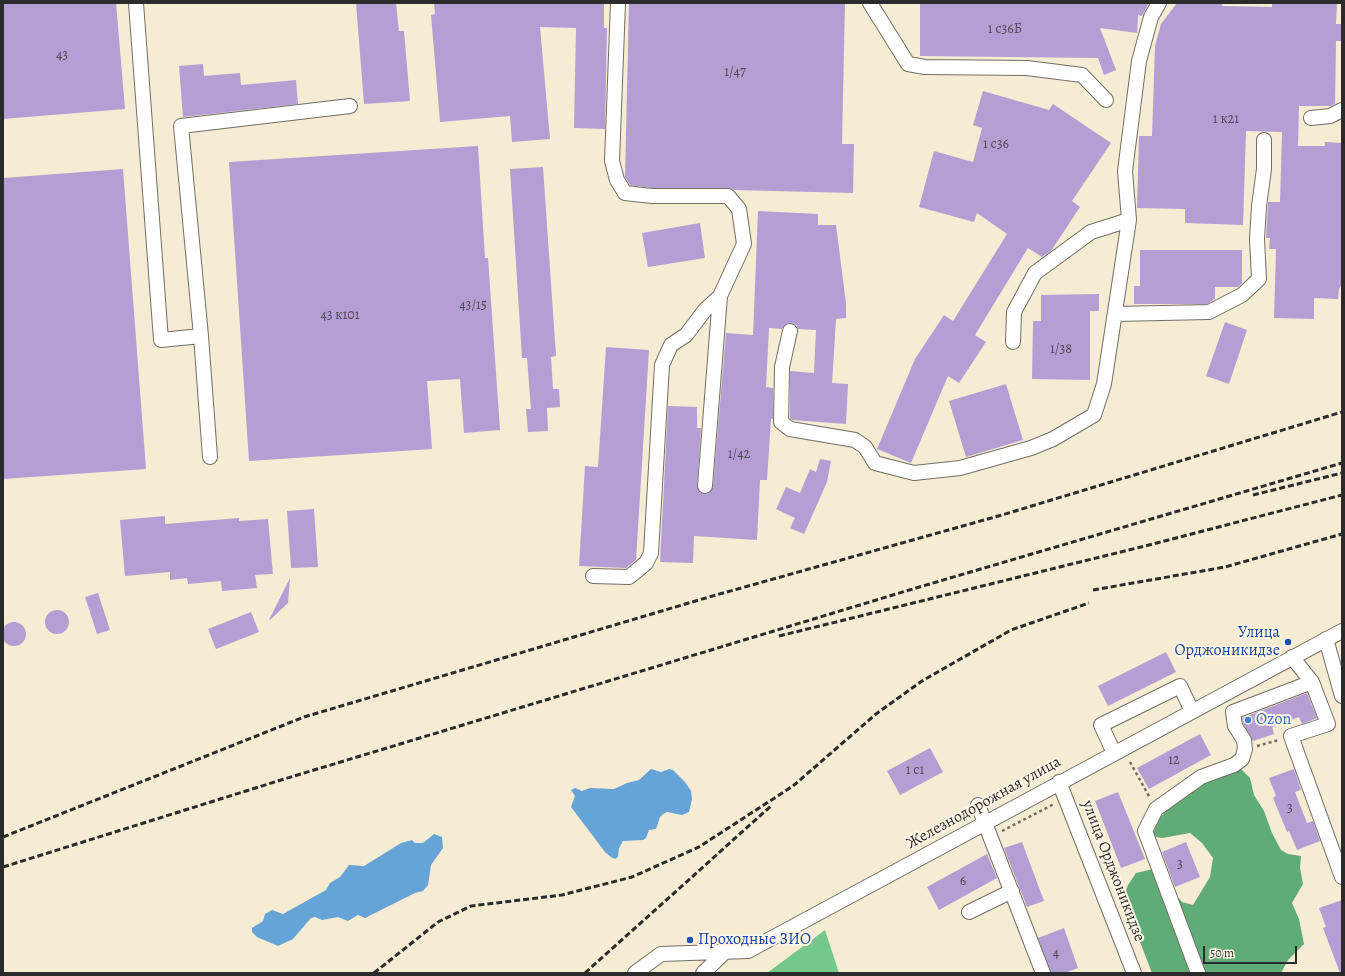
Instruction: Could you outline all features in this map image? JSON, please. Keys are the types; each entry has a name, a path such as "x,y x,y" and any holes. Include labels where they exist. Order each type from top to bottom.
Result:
{"street":[{"path":"136,3 160,340 201,336"},
{"path":"618,3 612,161 616,180 625,193 652,196 728,196 739,209 744,244 720,296 705,486"},
{"path":"870,3 908,64 925,68 1027,68 1082,75 1106,100"},
{"path":"790,331 782,367 781,422 790,429 855,440 865,447 875,463 914,473 960,468 1031,448 1053,439 1094,415 1104,384 1116,314 1129,220 1125,171 1138,69 1151,17 1159,3"},
{"path":"210,457 201,336 181,126 350,106"},
{"path":"1311,118 1330,116 1342,110"},
{"path":"1116,314 1209,312 1242,296 1259,278 1257,239 1259,206 1264,170 1264,140"},
{"path":"1013,342 1014,312 1034,273 1091,232 1129,220"},
{"path":"593,576 629,577 646,563 651,553 662,365 671,345 686,336 705,310 720,296"},
{"name":"Железнодорожная улица","path":"635,973 661,954 748,951 1342,630"},
{"path":"1326,639 1342,696"},
{"path":"1292,657 1312,682 1328,724 1291,736 1342,878"},
{"path":"1198,973 1145,831 1156,809 1201,777 1234,765 1242,759 1245,749 1244,740 1235,726 1233,712 1312,682"},
{"path":"1114,753 1100,724 1180,686 1192,711"},
{"name":"улица Орджоникидзе","path":"1059,782 1134,973"},
{"path":"978,805 986,822 1043,973"},
{"path":"968,912 1012,891"},
{"path":"703,973 724,953"}],"path":[{"path":"1245,749 1291,736"},
{"path":"1130,762 1156,809"},
{"path":"991,836 1066,798"}],"green space":[{"path":"1236,769 1242,770 1250,778 1254,795 1264,811 1272,833 1281,850 1288,854 1301,856 1300,868 1303,884 1292,903 1299,919 1304,944 1288,960 1281,973 1152,973 1123,898 1128,885 1136,873 1153,869 1182,902 1193,905 1210,877 1213,858 1202,843 1190,833 1162,838 1156,837 1153,833 1160,818 1171,804 1210,780"},
{"path":"825,930 839,973 767,973"}],"water":[{"path":"651,769 661,772 669,769 673,770 685,782 691,791 692,799 689,812 682,815 667,812 663,814 660,817 656,829 649,830 646,838 643,840 623,841 619,848 618,857 615,859 605,852 571,807 575,796 571,790 575,788 582,791 590,788 614,789 627,783 639,780"},
{"path":"434,834 442,837 443,848 431,865 428,885 423,891 415,893 365,918 358,915 348,921 338,917 322,920 315,917 311,918 293,939 278,946 257,937 252,932 252,928 263,921 265,914 272,910 283,914 326,890 330,883 340,877 349,865 364,866 401,843 412,840 415,843 423,843"}],"building":[{"path":"3,3 116,3 125,109 3,119"},
{"path":"356,3 396,3 399,31 404,31 410,101 364,104"},
{"path":"434,3 604,3 604,28 607,28 605,129 574,128 576,28 540,27 550,139 512,142 510,116 440,122 431,15 435,14"},
{"path":"629,3 845,3 842,144 854,144 853,193 734,190 728,188 652,188 630,185 625,177"},
{"path":"920,3 1149,3 1142,16 1138,15 1137,33 1100,28 1116,70 1104,75 1098,58 920,56"},
{"path":"1177,3 1222,3 1222,6 1272,7 1272,3 1337,3 1336,24 1342,24 1342,41 1336,41 1335,104 1330,106 1299,106 1298,146 1325,146 1325,142 1342,143 1342,284 1339,289 1338,299 1314,298 1314,319 1274,318 1276,249 1269,249 1270,238 1266,238 1268,202 1280,202 1282,132 1246,131 1243,225 1185,223 1185,209 1137,208 1139,136 1152,136 1155,46 1161,24"},
{"path":"203,64 204,76 240,73 241,85 296,80 298,104 183,117 179,66"},
{"path":"983,91 1049,110 1053,104 1111,143 1072,201 1080,207 1051,251 1042,257 1028,248 975,335 986,342 959,383 948,376 911,463 877,449 915,359 944,315 953,321 1007,234 977,213 974,222 919,207 934,151 973,162 982,128 973,125"},
{"path":"478,146 485,258 488,258 500,430 464,433 460,379 427,381 432,449 249,461 229,162"},
{"path":"543,167 556,356 551,357 553,389 559,389 560,407 547,408 548,431 528,432 526,409 531,409 527,358 522,358 510,169"},
{"path":"123,169 146,469 3,479 3,178"},
{"path":"758,211 818,214 818,225 836,225 846,303 846,318 836,319 832,383 848,384 846,424 792,420 790,418 790,371 814,373 816,330 798,329 796,325 791,323 787,323 782,329 769,328 766,387 773,388 773,419 771,419 767,480 760,480 757,540 694,536 693,563 660,562 668,406 697,407 697,428 701,428 697,486 701,493 708,494 713,487 726,333 753,335"},
{"path":"700,223 705,258 648,267 642,233"},
{"path":"1140,250 1242,250 1242,283 1238,287 1215,287 1215,299 1207,304 1134,304 1134,286 1140,286"},
{"path":"1099,294 1099,311 1090,311 1090,380 1032,379 1033,321 1041,321 1041,295"},
{"path":"1225,322 1247,330 1229,384 1206,376"},
{"path":"606,347 649,350 636,560 626,568 579,566 585,466 598,467"},
{"path":"1006,384 1023,440 966,457 949,401"},
{"path":"820,459 831,461 827,482 804,534 790,528 795,518 776,509 786,487 800,493 810,469 816,472"},
{"path":"314,509 318,567 291,568 287,511"},
{"path":"165,516 165,524 239,518 239,521 268,519 273,574 255,575 257,588 222,591 221,581 188,584 187,578 170,580 170,572 125,576 120,520"},
{"path":"290,578 288,603 269,620"},
{"path":"98,593 110,630 97,634 85,597"},
{"path":"57,610 62,611 68,617 68,627 62,633 57,634 52,633 46,627 45,622 46,617 52,611"},
{"path":"251,612 259,632 216,649 208,629"},
{"path":"14,622 19,623 25,629 25,639 19,645 14,646 9,645 3,639 2,634 3,629 9,623"},
{"path":"1166,652 1176,672 1108,706 1098,686"},
{"path":"1307,693 1317,718 1302,724 1299,717 1272,727 1274,734 1253,741 1243,723 1242,718"},
{"path":"1200,734 1211,755 1149,789 1137,768"},
{"path":"930,748 943,772 900,795 887,771"},
{"path":"1294,769 1301,790 1295,792 1307,823 1313,821 1320,841 1297,850 1289,831 1287,832 1273,798 1276,796 1269,778"},
{"path":"1118,792 1145,859 1121,868 1095,801"},
{"path":"1022,842 1044,901 1027,907 1004,848"},
{"path":"1186,842 1200,877 1175,887 1162,852"},
{"path":"987,854 997,878 939,910 927,887"},
{"path":"1342,900 1342,973 1340,973 1323,928 1326,927 1319,908"},
{"path":"1064,928 1078,968 1064,973 1051,973 1038,938"}],"railway":[{"path":"3,837 304,717 709,597 1002,515 1342,412"},
{"path":"3,867 281,780 916,588 1342,463"},
{"path":"1253,495 1342,473"},
{"path":"779,636 1145,546 1342,495"},
{"path":"1093,590 1225,567 1342,534"},
{"path":"374,973 438,922 471,906 562,895 632,877 699,847 793,786 876,714 922,681 1011,630 1089,603"},
{"path":"585,973 771,806"}],"place":[{"name":"Улица Орджоникидзе","path":"1288,642"},
{"name":"Ozon","path":"1248,720"},
{"name":"Проходные ЗИО","path":"690,940"}]}
